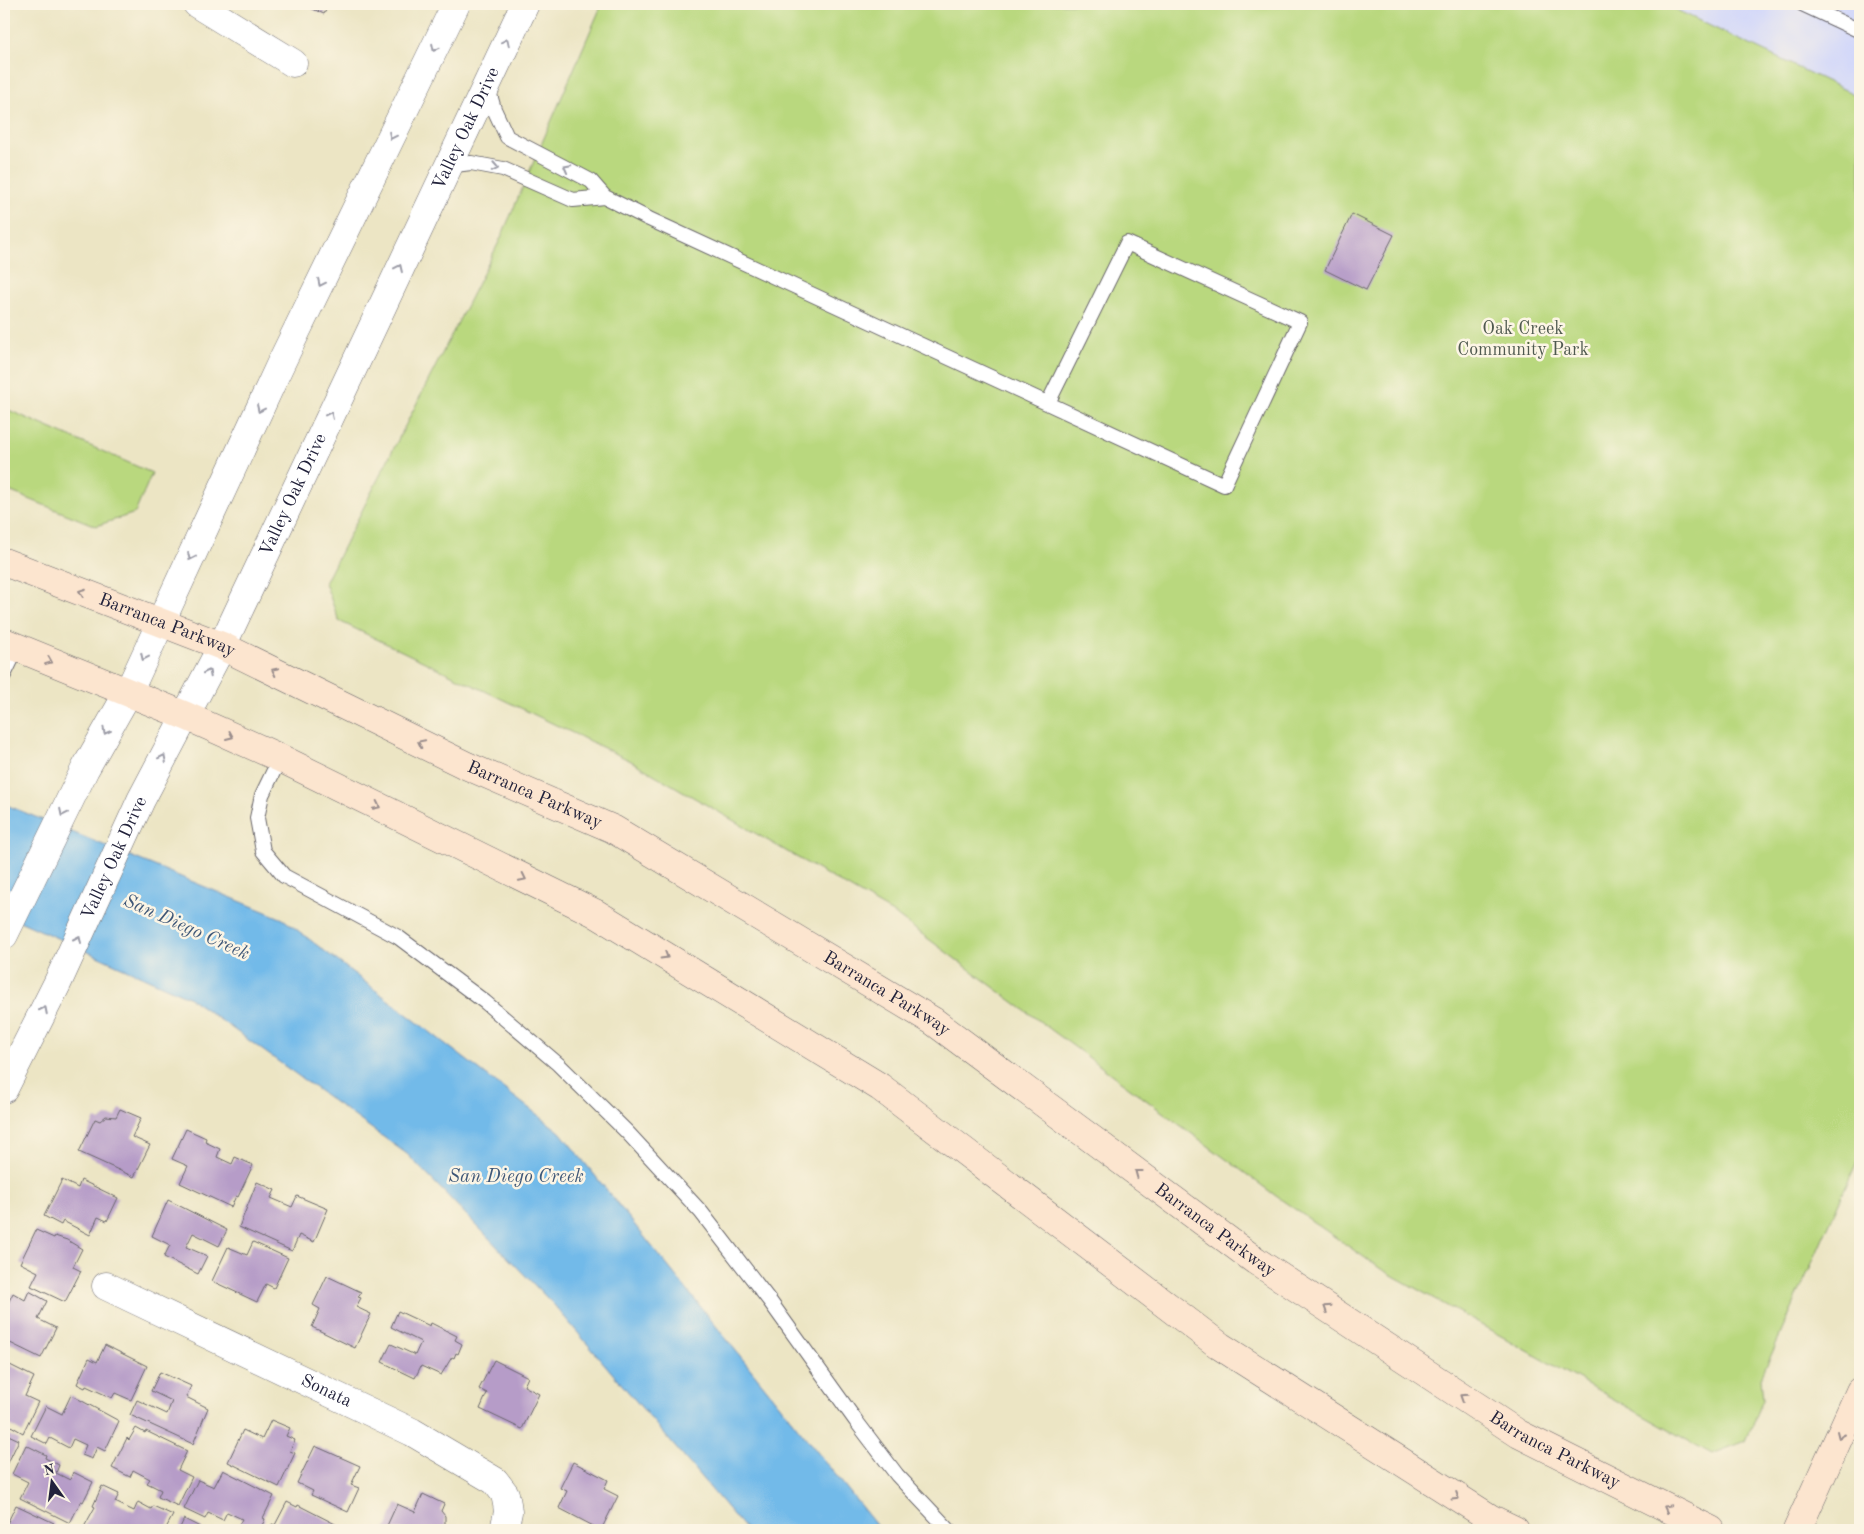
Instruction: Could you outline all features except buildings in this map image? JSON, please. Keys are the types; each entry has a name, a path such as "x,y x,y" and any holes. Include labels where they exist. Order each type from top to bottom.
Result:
{"main road":[{"name":"Barranca Parkway","path":"4,562 222,646 465,765 621,834 933,1020 1256,1261 1519,1434 1711,1530"},
{"path":"10,645 186,716 280,758 594,913 880,1087 1220,1346 1490,1518 1515,1530"},
{"path":"1797,1530 1860,1391"}],"street":[{"path":"197,4 293,63"},
{"path":"4,935 84,769 128,693 285,356 456,4"},
{"name":"Valley Oak Drive","path":"4,1090 57,984 141,800 222,646 486,83 525,4"},
{"name":"Sonata","path":"106,1286 412,1432 495,1481 505,1494 507,1504 508,1512 504,1530"}],"lane":[{"path":"1802,4 1860,31"},
{"path":"486,83 494,110 507,137 591,181 605,197 1224,485 1300,322 1127,243 1048,403"},
{"path":"447,166 471,163 503,169 574,200 605,197"},
{"path":"4,675 10,645"},
{"path":"280,758 262,795 257,818 263,851 284,876 398,937 485,1002 572,1077 627,1132 701,1212 769,1300 897,1475 949,1530"}],"shaded area":[{"path":"1664,4 1860,4 1860,97"}],"green space":[{"name":"Oak Creek Community Park","path":"602,4 1664,4 1860,97 1860,1155 1761,1378 1763,1400 1746,1441 1712,1454 1381,1269 1276,1196 896,915 631,761 339,621 325,583 499,242"},
{"path":"4,408 152,473 135,513 96,526 4,489"}],"water":[{"name":"San Diego Creek","path":"4,804 283,919 560,1132 880,1530 746,1530 555,1306 407,1154 190,998 4,914"}]}
